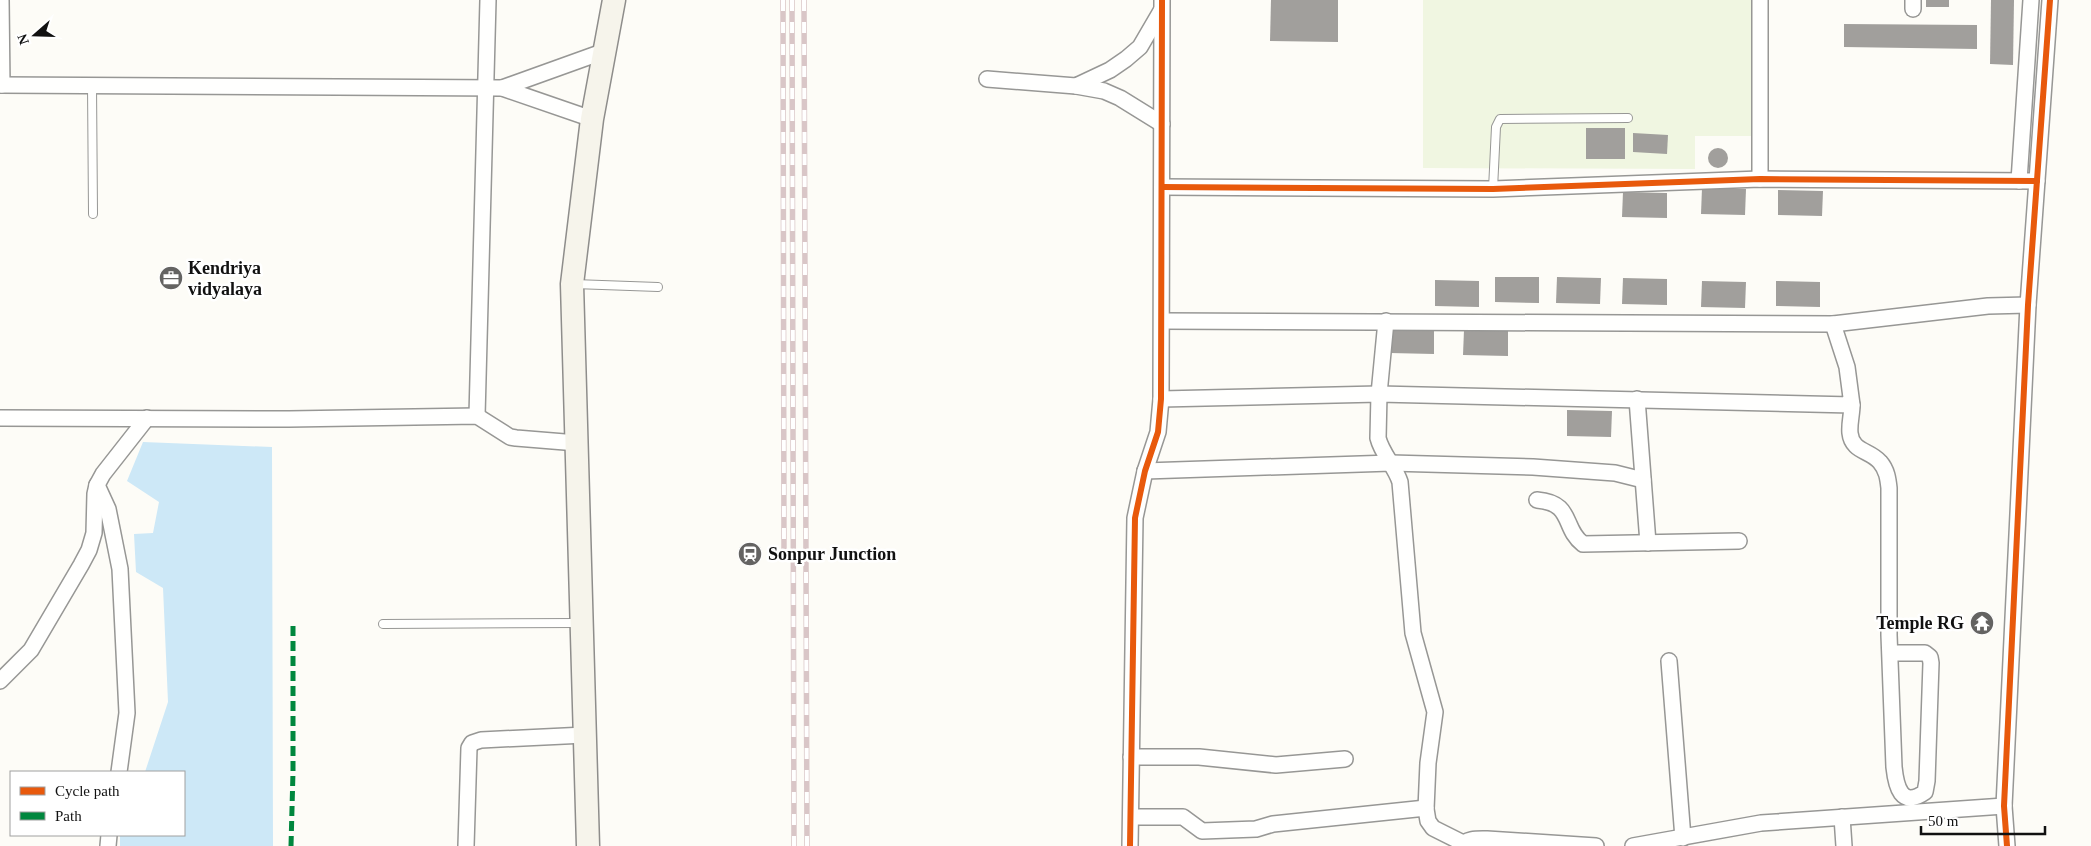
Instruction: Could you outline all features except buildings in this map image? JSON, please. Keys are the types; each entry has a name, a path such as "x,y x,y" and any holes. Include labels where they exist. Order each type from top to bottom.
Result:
{"main road":[{"path":"588,846 572,284 592,119 614,0"}],"street":[{"path":"1,0 1,85 486,87 502,88 592,119"},
{"path":"478,416 488,0"},
{"path":"1760,0 1760,178"},
{"path":"2019,181 2031,0"},
{"path":"2007,846 2004,806 2028,305 2050,0"},
{"path":"1076,86 1110,70 1140,47 1162,5"},
{"path":"1130,846 1135,518 1145,471 1158,432 1161,399 1162,5"},
{"path":"502,88 605,51"},
{"path":"987,79 1076,86 1104,92 1120,98 1162,124"},
{"path":"1162,187 1493,189 1760,178 2037,181"},
{"path":"1162,321 1833,324 1988,306 2028,305"},
{"path":"1386,321 1379,394 1378,438 1400,482 1403,496 1413,633 1435,712 1428,763 1426,808 1428,821 1433,828 1462,844 1473,839 1487,839 1596,846"},
{"path":"1833,324 1847,367 1852,405 1850,433 1857,448 1880,461 1886,472 1889,488 1890,652 1896,784 1902,794 1908,798 1917,797 1925,792 1927,781 1932,663 1930,657 1925,653 1890,652"},
{"path":"1161,399 1379,394 1852,405"},
{"path":"1637,399 1648,543"},
{"path":"0,418 289,419 478,416 510,437 577,443"},
{"path":"0,681 32,650 89,550 94,533 97,484 147,418"},
{"path":"1145,471 1391,462 1533,467 1615,473 1643,480"},
{"path":"97,484 108,509 120,569 127,713 119,771"},
{"path":"1536,500 1552,502 1558,507 1566,516 1578,540 1583,544 1739,541"},
{"path":"1669,661 1683,838"},
{"path":"466,846 469,748 472,743 481,740 585,734"},
{"path":"1131,757 1199,757 1276,765 1345,759"},
{"path":"1633,846 1761,823 2004,806"},
{"path":"1130,817 1183,817 1202,830 1249,830 1273,824 1426,808"},
{"path":"1842,818 1844,846"}],"lane":[{"path":"92,85 93,214"},
{"path":"1493,189 1496,127 1500,119 1628,118"},
{"path":"572,284 658,287"},
{"path":"383,624 582,623"}],"green space":[{"path":"1423,0 1751,0 1751,136 1695,136 1695,169 1423,168"}],"water":[{"path":"143,442 272,447 273,846 120,846 120,836 185,836 185,771 145,771 168,702 163,588 136,572 134,534 153,533 159,502 127,481"}],"railway":[{"path":"783,0 784,558"},
{"path":"792,0 794,846"},
{"path":"804,0 807,846"}],"marked path":[{"path":"291,846 293,623"}],"cycle path":[{"path":"1130,846 1135,518 1145,471 1158,432 1161,399 1162,0"},
{"path":"2007,846 2004,806 2028,305 2050,0"},
{"path":"1162,187 1493,189 1760,179 2037,181"}],"place":[{"name":"Kendriya vidyalaya","path":"171,278"},
{"name":"Sonpur Junction","path":"750,554"},
{"name":"Temple RG","path":"1982,623"}]}
